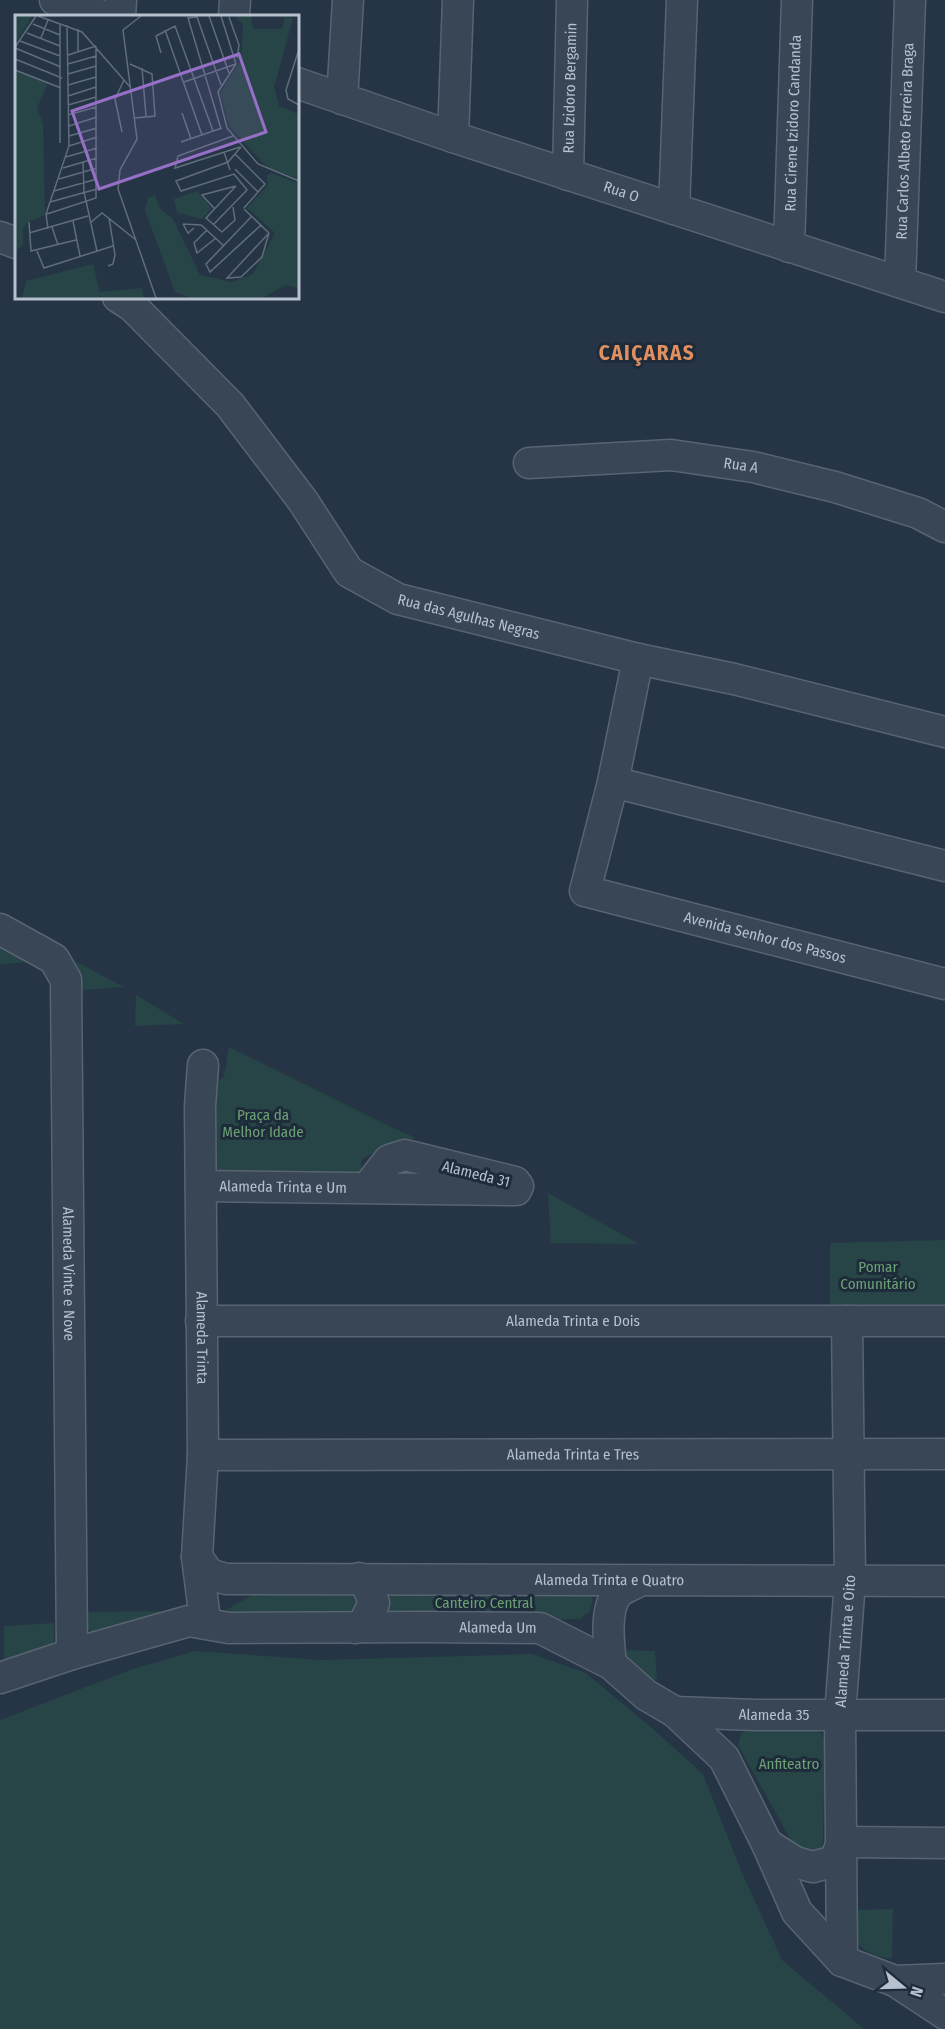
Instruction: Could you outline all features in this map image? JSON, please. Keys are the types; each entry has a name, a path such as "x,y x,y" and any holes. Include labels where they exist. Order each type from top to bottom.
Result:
{"street":[{"path":"55,0 100,15"},
{"path":"120,15 121,0"},
{"path":"234,15 235,0"},
{"path":"342,99 348,0"},
{"path":"453,137 458,0"},
{"name":"Rua Izidoro Bergamin","path":"568,175 572,0"},
{"path":"674,209 682,0"},
{"name":"Rua Cirene Izidoro Candanda","path":"789,247 797,0"},
{"name":"Rua Carlos Albeto Ferreira Braga","path":"900,282 910,0"},
{"name":"Rua O","path":"298,84 568,175 945,297"},
{"path":"0,237 15,243"},
{"name":"Rua das Agulhas Negras","path":"120,298 132,306 230,405 303,501 348,572 398,599 945,732"},
{"name":"Rua A","path":"529,463 671,454 753,467 835,487 918,513 945,527"},
{"path":"638,659 613,782 945,866"},
{"name":"Avenida Senhor dos Passos","path":"613,782 585,891 945,984"},
{"name":"Alameda Vinte e Nove","path":"0,929 54,959 66,980 72,1654"},
{"name":"Alameda Trinta","path":"196,1616 202,1455 200,1106 203,1065"},
{"name":"Alameda Trinta e Um","path":"201,1186 367,1188"},
{"name":"Alameda Trinta e Dois","path":"201,1321 945,1321"},
{"name":"Alameda Trinta e Oito","path":"842,1961 840,1715 850,1581 846,1321"},
{"name":"Alameda Trinta e Tres","path":"202,1455 945,1454"},
{"name":"Alameda Trinta e Quatro","path":"197,1557 209,1574 226,1579 945,1581"},
{"path":"355,1628 364,1623 374,1603 366,1582 359,1578"},
{"name":"Alameda Trinta e Quatro","path":"196,1616 272,1580"},
{"path":"611,1664 608,1628 610,1611 618,1593 639,1581"},
{"name":"Alameda Um","path":"0,1678 196,1616 229,1628 540,1628 611,1664 646,1695 675,1712 724,1758 767,1844 797,1912 842,1961"},
{"name":"Alameda 35","path":"675,1712 756,1715 945,1715"},
{"path":"767,1844 795,1862 813,1867 835,1861 842,1842 945,1843"},
{"path":"842,1961 895,1981 945,2014"},
{"path":"895,1981 945,1979"}],"green space":[{"path":"0,946 31,962 0,964"},
{"path":"73,960 124,987 82,990"},
{"path":"136,995 184,1024 135,1026"},
{"name":"Praça da Melhor Idade","path":"229,1047 416,1138 377,1151 362,1159 361,1176 224,1176 212,1163 215,1086 224,1076"},
{"path":"548,1193 639,1244 551,1243"},
{"name":"Pomar Comunitário","path":"945,1240 945,1309 830,1309 830,1243"},
{"path":"346,1585 362,1596 358,1614 218,1615 267,1586"},
{"name":"Canteiro Central","path":"587,1589 593,1599 590,1611 580,1619 377,1621 379,1591"},
{"path":"172,1611 94,1632 84,1624 82,1612"},
{"path":"54,1623 53,1645 0,1667 0,1661 4,1660 4,1626"},
{"path":"623,1650 655,1651 657,1680 636,1670 628,1661"},
{"path":"195,1651 321,1660 532,1654 586,1673 703,1774 742,1873 782,1960 864,2029 0,2029 0,1720 130,1670"},
{"name":"Anfiteatro","path":"751,1729 811,1730 821,1733 825,1742 823,1837 822,1851 813,1858 796,1849 738,1745 741,1733"},
{"path":"893,1909 892,1958 869,1952 859,1945 853,1934 854,1910"}],"district":[{"name":"CAIÇARAS","path":"647,353"}]}
